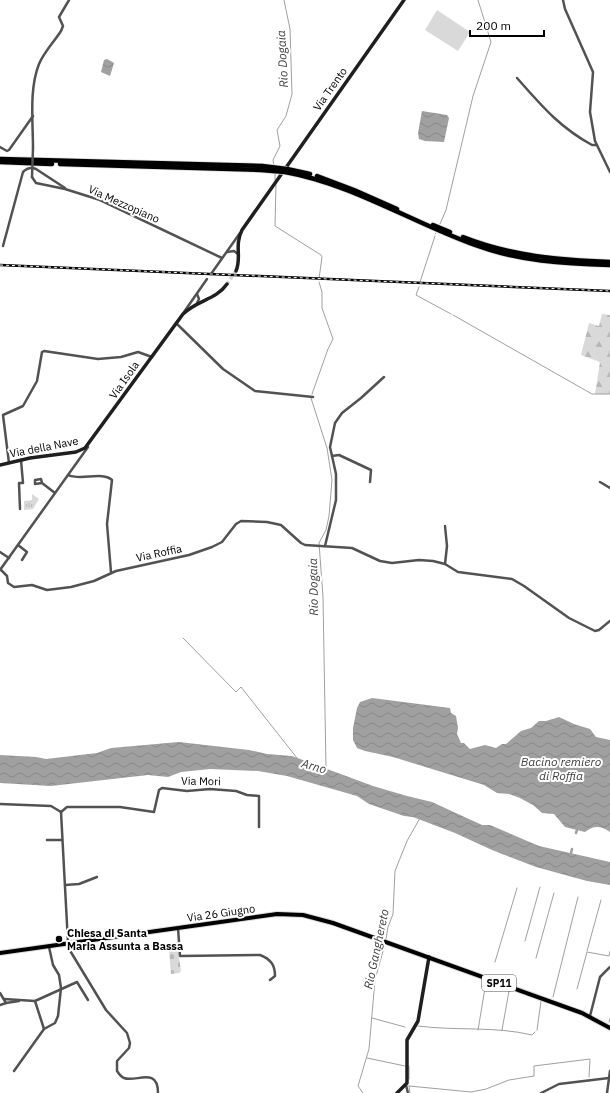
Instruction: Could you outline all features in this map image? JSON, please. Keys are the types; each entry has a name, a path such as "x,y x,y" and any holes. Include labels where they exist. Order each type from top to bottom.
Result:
{"highway":[{"path":"0,159 261,168 286,171 331,181 455,234 491,246 545,258 610,262"},
{"path":"0,162 261,168"},
{"path":"286,171 328,183 447,235 488,250 544,262 610,265"}],"main road":[{"name":"Via 26 Giugno","path":"0,953 277,914 303,915 332,922 428,957"},
{"name":"SP11","path":"428,957 590,1016 610,1028"}],"street":[{"name":"Via Mezzopiano","path":"69,0 59,17 63,26 38,67 34,92 32,177 36,183 71,191 100,200 222,258"},
{"name":"Via Trento","path":"242,230 404,0"},
{"path":"563,0 565,9 593,72 590,112 596,145 610,172"},
{"path":"517,78 536,102 566,129 592,145 596,145"},
{"path":"0,147 7,151 9,150 33,116"},
{"path":"3,246 23,172 26,169 34,168 71,191"},
{"path":"236,271 238,241 242,230"},
{"path":"231,249 242,230"},
{"path":"211,274 226,252 237,248"},
{"path":"231,249 238,256"},
{"name":"Via Isola","path":"0,569 152,356 196,297 207,279"},
{"name":"Via Isola","path":"183,314 197,302 220,293 227,284"},
{"path":"197,302 194,301 196,297 206,299"},
{"path":"176,323 223,369 255,391 313,397"},
{"path":"9,463 1,414 23,406 37,381 41,356 44,351 98,359 121,357 138,352 152,356"},
{"path":"323,546 336,500 337,481 330,447 333,427 337,418 384,377"},
{"name":"Via della Nave","path":"0,465 21,460 77,452 90,443"},
{"path":"77,452 80,457"},
{"path":"77,452 77,461"},
{"path":"332,456 337,454 371,470 370,482"},
{"path":"20,509 18,483 23,483 21,460"},
{"path":"68,475 75,477 104,476 112,480 107,524 111,572"},
{"path":"600,482 610,488"},
{"path":"42,483 55,493"},
{"name":"Via Roffia","path":"0,569 7,576 10,586 18,587 32,585 47,590 71,587 94,581 111,572 189,555 212,548 222,542 236,524 242,521 279,524 300,543 357,550 383,562 401,564 420,560 445,564 458,572 512,579 569,618 595,631 599,630 610,621"},
{"path":"445,526 447,546 445,564"},
{"path":"18,545 27,552 22,560"},
{"path":"0,552 9,558"},
{"name":"Via Mori","path":"61,812 67,806 120,807 154,812 159,790 162,788 186,791 219,789 259,796 259,827"},
{"path":"0,804 51,806 61,812 67,944 106,1010 127,1033 130,1043 129,1048 119,1058 117,1071 123,1078 127,1079 141,1076 151,1079 157,1087 158,1093"},
{"path":"47,840 63,840"},
{"path":"65,885 80,884 98,877"},
{"path":"178,928 180,956 260,955 271,961 275,968 275,976 270,980"},
{"path":"14,1071 44,1029 55,1023 58,1016 61,988 59,975 53,965 49,947"},
{"path":"408,1093 406,1085 407,1040 418,1020 428,957"},
{"path":"590,1016 600,977 610,967"},
{"path":"4,999 35,1001 77,982 88,1000"},
{"path":"0,992 6,1003"},
{"path":"0,1005 22,1000"},
{"path":"35,1001 44,1029"},
{"path":"607,1093 610,1071"},
{"path":"542,1093 559,1084 609,1078"},
{"path":"397,1093 406,1085"}],"green space":[{"path":"437,10 470,32 458,51 425,30"},
{"path":"602,314 610,315 610,394 595,394 600,362 581,355 589,323 599,326"},
{"path":"32,494 39,499 33,509 24,510 24,501 32,500"},
{"path":"169,950 178,950 181,971 179,973 171,974"}],"water":[{"path":"107,59 114,63 110,76 101,72 104,60"},
{"path":"422,111 447,115 449,118 444,142 425,141 419,139 418,133"},
{"name":"Bacino remiero di Roffia","path":"372,698 450,708 451,713 456,716 458,728 457,734 461,743 464,743 470,749 485,745 496,748 502,744 506,744 521,731 531,728 539,721 546,721 559,717 590,729 596,737 610,740 610,832 604,828 598,827 591,828 585,832 565,827 554,814 542,813 533,805 520,798 509,794 497,793 484,785 393,757 357,748 353,740 353,728 357,708 360,702"},
{"name":"Arno","path":"179,742 292,756 373,786 432,802 482,825 490,825 539,846 610,862 610,885 587,881 536,867 413,817 404,816 369,804 357,796 287,776 258,771 210,769 181,772 168,777 148,775 51,786 0,783 0,755 46,759 97,753 111,748"}],"waterway":[{"name":"Rio Dogaia","path":"274,166 273,160 280,146 277,130 286,116 292,94 290,29 284,0"},
{"path":"440,224 446,210 473,96 491,42 478,0"},
{"name":"Rio Dogaia","path":"275,173 275,180"},
{"name":"Rio Dogaia","path":"276,185 275,226 321,255 319,279"},
{"path":"420,282 435,236"},
{"name":"Rio Dogaia","path":"312,394 333,339 322,308 322,292 319,282"},
{"path":"419,287 416,295 451,314"},
{"path":"453,315 592,394 610,394"},
{"name":"Rio Dogaia","path":"311,398 327,448 332,480 329,516 326,530 319,543 323,597 326,768"},
{"path":"183,638 236,692 241,687 297,758"},
{"name":"Rio Ganghereto","path":"386,939 388,927 393,914 395,871 407,841 420,818"},
{"path":"571,853 572,849"},
{"path":"525,941 540,887"},
{"path":"495,962 517,888"},
{"path":"536,958 554,893"},
{"path":"553,997 578,897"},
{"path":"587,951 601,900"},
{"name":"Rio Ganghereto","path":"363,1093 358,1086 369,1049 375,980 385,944"},
{"path":"577,989 587,952 609,956 610,951"},
{"path":"478,1030 486,982"},
{"path":"502,1030 509,991"},
{"path":"537,1030 541,1001"},
{"path":"372,1018 405,1027"},
{"path":"609,1022 610,1018"},
{"path":"418,1026 504,1030 532,1035 535,1032"},
{"path":"367,1058 405,1066"},
{"path":"409,1086 471,1092 486,1089 509,1080 534,1076 534,1066 590,1059 589,1077"},
{"path":"409,1066 409,1079"},
{"path":"409,1086 410,1093"}],"tunnel":[{"path":"227,284 236,271"}],"railway":[{"path":"0,265 610,291"}],"place":[{"name":"Chiesa di Santa Maria Assunta a Bassa","path":"59,939"}]}
